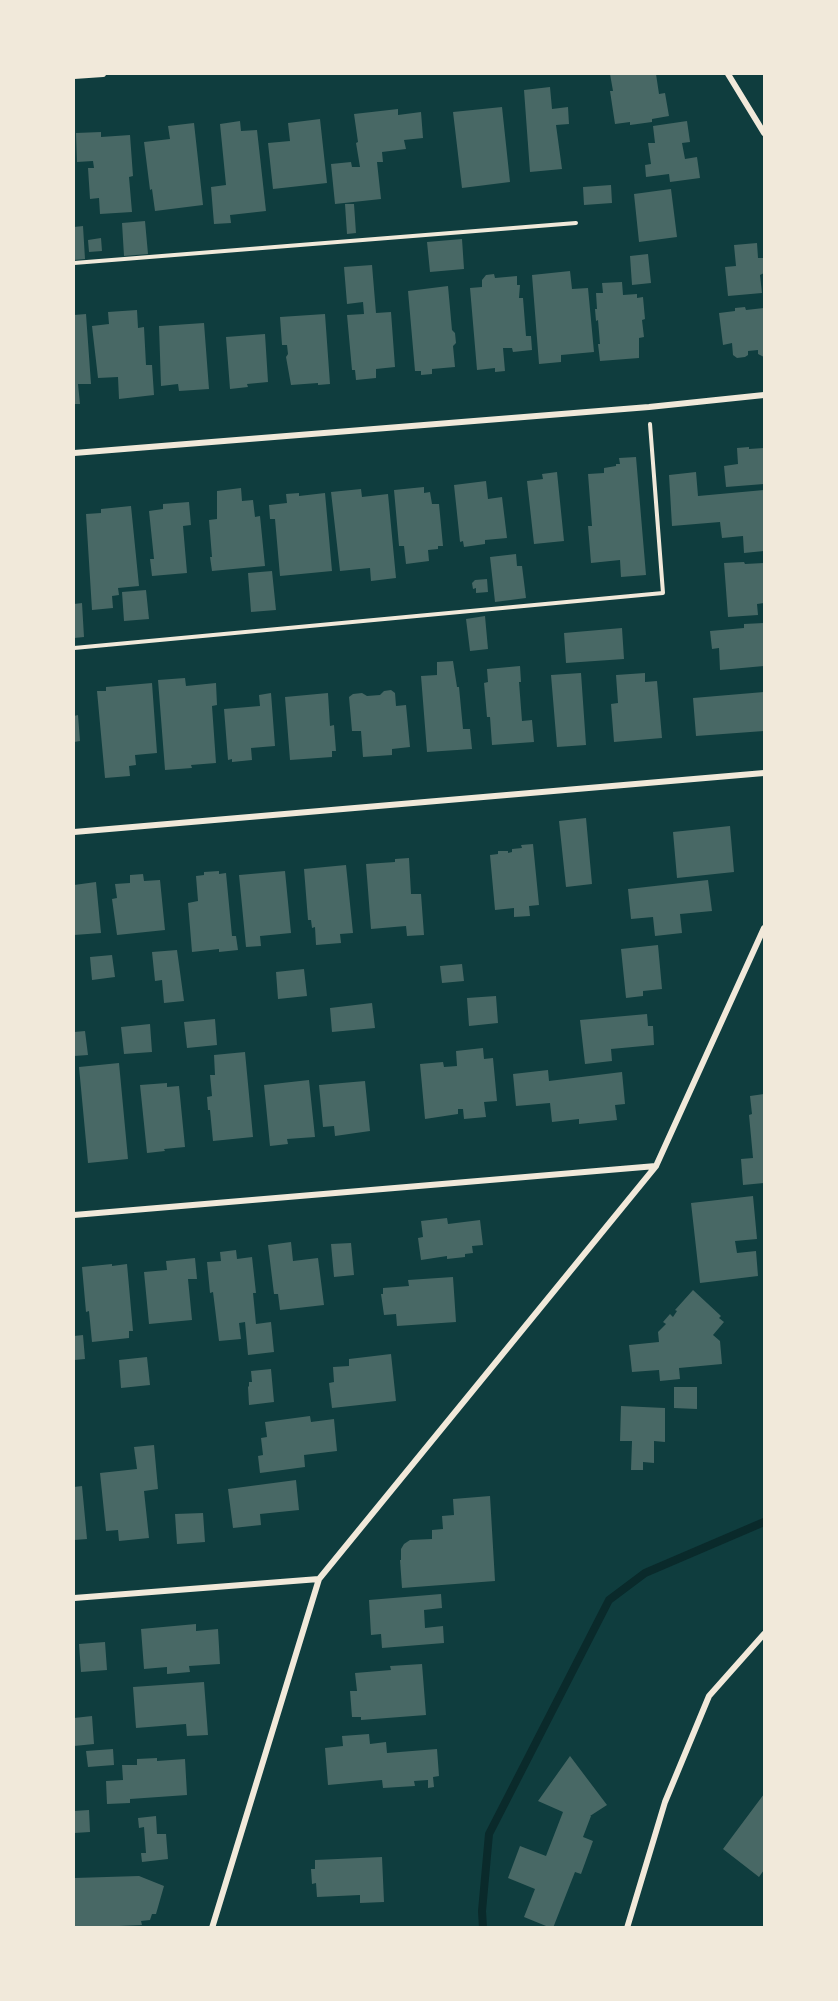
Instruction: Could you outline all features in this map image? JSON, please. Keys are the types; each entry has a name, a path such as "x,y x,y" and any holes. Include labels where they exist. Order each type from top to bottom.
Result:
{"street":[{"path":"74,76 103,74"},
{"path":"728,74 765,133"},
{"path":"74,453 649,407 765,395"},
{"path":"74,832 765,773"},
{"path":"212,1928 320,1579 656,1166 765,928"},
{"path":"74,1215 656,1166"},
{"path":"74,1598 320,1579"},
{"path":"627,1928 665,1802 709,1696 765,1634"}],"path":[{"path":"74,263 576,223"},
{"path":"74,648 663,593 649,407"}],"building":[{"path":"610,74 656,74 659,94 665,93 669,116 652,119 652,122 630,125 630,122 615,124"},
{"path":"550,87 552,109 568,107 569,124 556,125 562,169 530,172 524,90"},
{"path":"502,107 510,182 462,188 453,112"},
{"path":"398,109 398,115 421,112 423,138 404,140 406,149 382,152 383,162 377,162 381,199 335,204 331,164 351,162 352,167 360,167 354,114"},
{"path":"320,119 327,183 273,189 268,143 290,141 288,123"},
{"path":"240,121 241,131 257,130 266,211 230,215 231,223 214,224 211,187 226,185 220,124"},
{"path":"687,121 690,142 682,143 685,159 697,157 700,178 670,182 669,174 646,177 645,165 651,164 648,143 655,143 653,126"},
{"path":"194,123 203,205 155,211 144,142 170,139 168,126"},
{"path":"101,132 101,137 130,135 133,176 129,177 132,212 100,214 99,198 90,199 88,168 94,168 93,161 77,162 76,133"},
{"path":"611,185 612,203 584,205 583,187"},
{"path":"671,189 677,237 639,242 634,194"},
{"path":"345,204 354,204 356,233 347,234"},
{"path":"145,221 148,254 124,256 122,223"},
{"path":"83,226 85,259 74,260 74,227"},
{"path":"101,238 102,251 89,252 88,240"},
{"path":"462,239 464,269 430,272 427,242"},
{"path":"757,243 758,258 763,258 764,273 760,275 762,293 728,296 725,267 736,266 734,245"},
{"path":"648,254 651,283 632,285 630,256"},
{"path":"372,265 376,313 391,312 395,367 376,369 376,378 356,380 355,370 352,370 347,315 364,314 363,302 347,304 344,267"},
{"path":"570,271 572,289 588,288 594,352 561,355 561,362 539,364 532,275"},
{"path":"494,274 495,278 517,276 517,285 520,285 519,298 523,298 526,336 531,336 532,350 513,352 512,348 503,348 505,371 495,372 495,368 477,370 470,288 482,287 482,280 486,275"},
{"path":"622,282 623,295 637,294 637,298 643,297 644,337 639,338 639,358 600,361 598,320 596,321 595,309 597,309 596,293 603,293 602,283"},
{"path":"448,286 452,330 455,333 456,343 453,346 455,367 432,369 432,374 421,375 421,371 415,371 408,291"},
{"path":"745,307 746,310 764,308 764,357 758,354 758,350 748,351 745,357 737,358 733,355 732,343 723,345 719,313"},
{"path":"137,310 138,328 144,327 146,365 152,365 154,395 119,399 118,377 98,378 92,326 109,324 108,312"},
{"path":"86,314 91,384 78,384 80,404 74,404 74,315"},
{"path":"325,314 330,384 291,385 286,357 287,345 282,345 280,317"},
{"path":"204,323 209,389 179,391 178,384 161,386 159,326"},
{"path":"265,334 268,382 247,384 248,387 230,389 226,337"},
{"path":"749,447 749,449 764,448 764,484 726,487 724,466 738,464 737,448"},
{"path":"636,457 646,575 621,577 620,560 591,563 588,526 592,526 588,474 604,473 604,468 620,464 619,458"},
{"path":"557,472 564,541 534,544 527,481 543,479 542,474"},
{"path":"696,472 698,496 764,490 764,551 744,553 743,536 722,538 720,522 672,526 669,475"},
{"path":"486,481 488,499 502,497 507,538 485,540 485,544 464,547 463,541 460,542 454,485"},
{"path":"424,487 424,493 430,492 432,504 439,504 443,546 428,550 429,561 406,564 404,546 399,546 394,490"},
{"path":"241,488 242,501 253,500 255,517 260,516 265,566 212,571 209,520 217,519 217,491"},
{"path":"361,489 362,497 388,494 396,578 371,581 370,568 340,571 331,492"},
{"path":"299,493 299,496 325,493 332,571 280,576 275,519 270,519 269,505 287,503 286,494"},
{"path":"189,502 191,525 183,526 187,573 152,576 150,559 154,559 149,511 163,509 163,504"},
{"path":"131,506 139,586 118,588 119,595 112,596 113,608 92,610 86,514 101,513 101,509"},
{"path":"516,554 517,566 522,566 526,598 495,602 490,557"},
{"path":"744,562 745,564 764,563 764,603 757,604 758,615 728,617 724,563"},
{"path":"272,571 276,610 251,612 248,573"},
{"path":"487,579 488,592 476,593 476,588 473,589 472,583 475,580"},
{"path":"146,590 149,619 124,621 122,592"},
{"path":"82,603 84,637 74,638 74,604"},
{"path":"485,616 488,649 470,651 466,619"},
{"path":"764,623 764,666 720,670 719,648 712,649 710,631 744,628 744,624"},
{"path":"622,628 624,659 566,663 564,633"},
{"path":"453,661 457,687 459,687 463,729 470,729 472,749 427,752 421,676 437,675 437,662"},
{"path":"520,666 522,721 532,720 534,742 492,745 484,683 488,682 487,669"},
{"path":"581,673 586,745 557,747 551,675"},
{"path":"645,673 645,682 657,681 662,738 614,742 611,704 618,703 616,675"},
{"path":"185,678 186,686 216,683 217,705 212,706 216,763 165,770 158,680"},
{"path":"152,683 157,753 135,755 136,765 129,766 130,776 105,778 97,691 106,691 106,687"},
{"path":"391,690 395,693 396,706 406,705 410,747 392,749 392,755 363,757 361,731 352,731 349,697 362,693 367,696 380,695 384,691"},
{"path":"764,692 764,731 696,736 693,698"},
{"path":"271,693 275,746 251,748 252,760 232,762 232,759 228,760 224,709 260,706 259,695"},
{"path":"328,693 330,726 334,725 336,751 332,751 332,757 290,760 285,697"},
{"path":"78,715 80,741 74,742 74,716"},
{"path":"586,818 592,884 566,887 559,821"},
{"path":"730,826 734,872 677,878 673,832"},
{"path":"533,844 539,905 529,906 530,916 514,917 514,908 495,910 490,855 498,854 498,851 512,852 512,849 522,848 521,845"},
{"path":"409,858 411,894 421,894 424,935 407,936 406,926 371,929 366,864 395,862 395,859"},
{"path":"346,865 353,933 340,934 341,943 316,945 315,927 312,928 311,920 308,920 304,869"},
{"path":"219,871 219,874 226,873 232,936 236,936 238,950 219,952 219,949 192,952 188,903 198,901 196,876 204,875 204,872"},
{"path":"285,871 291,933 260,936 261,946 246,947 239,875"},
{"path":"143,874 144,881 160,880 165,930 117,935 112,899 117,898 115,884 130,883 130,875"},
{"path":"708,880 712,911 680,914 682,933 655,936 653,917 631,919 628,889"},
{"path":"96,882 101,933 74,935 74,885"},
{"path":"658,945 662,989 643,991 643,996 626,998 621,949"},
{"path":"177,950 184,1001 164,1003 162,980 155,981 152,952"},
{"path":"112,955 115,977 92,980 90,957"},
{"path":"462,964 464,981 442,983 440,966"},
{"path":"304,969 307,996 278,999 276,972"},
{"path":"496,996 498,1023 469,1026 467,998"},
{"path":"372,1003 375,1028 332,1032 330,1008"},
{"path":"647,1014 648,1026 653,1026 654,1045 611,1049 612,1061 585,1064 580,1020"},
{"path":"215,1019 217,1045 187,1048 184,1022"},
{"path":"150,1024 152,1052 124,1054 121,1027"},
{"path":"85,1031 88,1055 74,1056 74,1032"},
{"path":"483,1048 484,1059 493,1058 497,1101 484,1102 486,1117 464,1119 463,1109 458,1109 458,1114 425,1119 420,1064 443,1062 444,1067 457,1066 456,1051"},
{"path":"245,1052 253,1137 213,1141 207,1097 212,1096 210,1075 215,1075 214,1055"},
{"path":"119,1063 128,1159 88,1163 79,1067"},
{"path":"548,1070 549,1081 622,1072 625,1104 615,1105 617,1120 579,1124 579,1119 552,1122 550,1103 516,1106 513,1074"},
{"path":"309,1080 315,1137 287,1139 288,1144 270,1146 264,1085"},
{"path":"365,1081 370,1131 335,1136 334,1126 323,1127 319,1085"},
{"path":"167,1083 167,1087 179,1086 185,1147 147,1153 140,1085"},
{"path":"764,1094 764,1183 743,1185 741,1159 753,1158 749,1115 752,1114 750,1096"},
{"path":"753,1196 757,1239 735,1241 737,1253 756,1251 758,1276 700,1283 691,1203"},
{"path":"447,1218 448,1224 480,1220 483,1245 472,1246 473,1253 465,1254 465,1257 447,1259 447,1256 421,1260 418,1238 423,1237 421,1221"},
{"path":"291,1242 293,1261 318,1258 324,1305 280,1310 278,1294 274,1294 268,1245"},
{"path":"351,1243 354,1275 334,1277 331,1244"},
{"path":"236,1250 237,1259 252,1257 256,1293 253,1293 256,1324 271,1322 274,1352 248,1355 245,1322 239,1323 241,1339 219,1341 207,1262 221,1261 220,1252"},
{"path":"195,1258 197,1279 188,1279 192,1320 149,1324 144,1272 167,1270 166,1261"},
{"path":"112,1264 112,1266 127,1264 133,1331 129,1331 129,1338 92,1342 89,1311 86,1312 82,1267"},
{"path":"453,1277 456,1322 397,1326 396,1314 384,1315 381,1294 383,1294 383,1288 409,1286 408,1280"},
{"path":"693,1290 721,1316 719,1318 724,1322 713,1335 720,1341 722,1364 679,1368 680,1379 660,1381 659,1370 632,1372 629,1345 659,1342 658,1332 666,1324 663,1322 670,1314 673,1317 677,1311 675,1310"},
{"path":"83,1335 85,1359 74,1360 74,1336"},
{"path":"391,1354 396,1401 332,1408 329,1383 334,1382 333,1367 349,1366 349,1359"},
{"path":"147,1357 150,1385 121,1388 119,1360"},
{"path":"271,1369 274,1402 249,1405 248,1387 249,1382 252,1382 251,1371"},
{"path":"674,1387 697,1387 697,1409 674,1408"},
{"path":"621,1406 665,1408 665,1442 654,1441 654,1463 643,1462 643,1470 631,1470 632,1441 620,1441"},
{"path":"310,1416 311,1422 334,1419 337,1451 304,1455 305,1467 260,1473 258,1456 263,1455 261,1438 267,1437 265,1422"},
{"path":"154,1445 158,1489 144,1491 149,1538 119,1541 118,1530 106,1531 100,1473 137,1469 134,1447"},
{"path":"296,1480 299,1510 260,1514 261,1525 233,1528 228,1489"},
{"path":"82,1486 87,1539 74,1540 74,1487"},
{"path":"490,1496 495,1581 402,1588 400,1560 404,1544 410,1540 432,1539 432,1530 443,1529 442,1516 454,1515 453,1499"},
{"path":"203,1513 205,1542 177,1544 175,1514"},
{"path":"441,1594 442,1608 424,1610 425,1628 443,1626 444,1643 382,1648 381,1634 371,1635 369,1600"},
{"path":"196,1624 196,1631 218,1629 220,1664 189,1666 190,1672 167,1674 167,1667 144,1669 141,1629"},
{"path":"105,1642 107,1670 81,1672 79,1644"},
{"path":"422,1664 426,1715 361,1720 361,1717 352,1717 350,1691 357,1691 355,1673 391,1670 390,1666"},
{"path":"204,1682 208,1735 187,1736 186,1724 136,1728 133,1687"},
{"path":"92,1716 94,1744 74,1746 74,1718"},
{"path":"369,1734 370,1744 386,1742 387,1753 437,1749 439,1776 433,1777 434,1787 428,1788 428,1780 414,1781 415,1786 383,1788 382,1780 328,1785 325,1748 343,1746 342,1736"},
{"path":"113,1749 114,1765 88,1767 86,1751"},
{"path":"570,1756 607,1805 590,1816 583,1837 593,1841 581,1874 575,1872 553,1928 551,1928 524,1917 535,1889 508,1878 520,1846 546,1856 563,1812 538,1801"},
{"path":"157,1758 157,1761 185,1759 187,1795 130,1799 130,1803 107,1804 106,1781 123,1780 122,1765 137,1765 137,1759"},
{"path":"764,1794 764,1870 759,1877 723,1849"},
{"path":"89,1810 90,1832 74,1833 74,1811"},
{"path":"156,1816 157,1834 166,1834 168,1859 142,1862 141,1853 146,1853 144,1827 139,1828 138,1818"},
{"path":"382,1857 384,1902 360,1903 360,1895 317,1897 316,1883 312,1884 311,1869 315,1869 315,1860"},
{"path":"139,1876 164,1886 156,1914 152,1914 150,1920 141,1921 142,1925 74,1928 74,1878"}],"waterway":[{"path":"483,1928 482,1911 489,1834 609,1600 645,1573 764,1522"}]}
